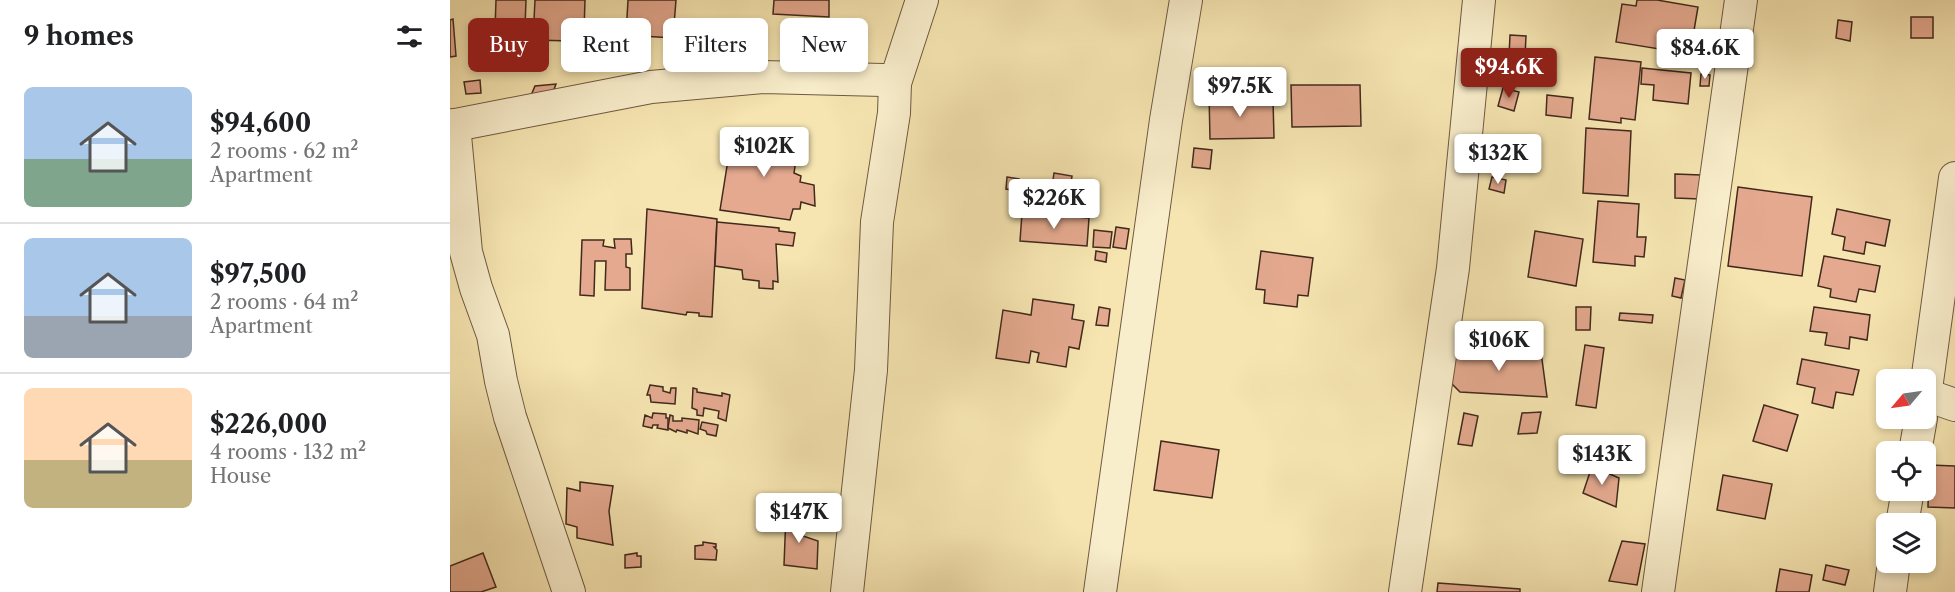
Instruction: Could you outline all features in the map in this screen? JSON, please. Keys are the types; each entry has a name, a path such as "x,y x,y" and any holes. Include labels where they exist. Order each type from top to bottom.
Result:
{"street":[{"path":"847,592 871,370 877,222 894,113 895,83 922,0"},
{"path":"1100,592 1166,120 1186,0"},
{"path":"1405,592 1453,268 1479,0"},
{"path":"1658,592 1741,0"},
{"path":"569,592 510,417 493,334 469,261 452,125 651,87 763,77 883,80 895,83"},
{"path":"1929,369 1955,177"},
{"path":"1936,398 1955,405"},
{"path":"1890,592 1893,573"}],"building":[{"path":"496,0 526,0 525,18 495,18"},
{"path":"535,0 585,0 584,18 561,18 561,41 549,40 549,18 534,18"},
{"path":"628,0 676,0 675,18 663,18 663,37 651,37 651,18 627,18"},
{"path":"774,0 829,0 829,17 773,14"},
{"path":"1637,0 1657,0 1698,7 1690,54 1616,42 1622,4 1636,6"},
{"path":"1911,17 1933,17 1933,38 1911,38"},
{"path":"453,19 456,56 450,57 450,20"},
{"path":"1838,20 1852,22 1850,41 1836,38"},
{"path":"1510,35 1526,36 1525,57 1509,56"},
{"path":"1595,57 1641,62 1635,120 1621,118 1621,123 1589,119"},
{"path":"1642,68 1691,73 1688,104 1653,100 1654,85 1641,84"},
{"path":"1701,74 1710,75 1709,86 1700,86"},
{"path":"480,80 481,93 466,94 464,82"},
{"path":"556,84 553,92 536,102 532,93 535,86"},
{"path":"1291,85 1360,85 1361,126 1292,127"},
{"path":"1503,88 1519,92 1514,111 1498,106"},
{"path":"1232,92 1232,101 1273,100 1274,138 1210,139 1209,93"},
{"path":"1547,95 1573,98 1571,118 1546,115"},
{"path":"1586,128 1631,131 1628,196 1583,193"},
{"path":"732,135 799,141 794,173 801,176 800,182 814,185 815,206 801,202 800,209 793,209 790,220 720,210"},
{"path":"1194,148 1212,150 1210,169 1192,167"},
{"path":"1054,173 1072,176 1068,203 1064,202 1065,196 1051,194"},
{"path":"1675,174 1701,175 1700,199 1675,198"},
{"path":"1007,177 1019,179 1018,191 1006,189"},
{"path":"1492,177 1506,180 1504,193 1489,189"},
{"path":"1738,187 1812,197 1802,276 1728,266"},
{"path":"1598,201 1639,204 1637,237 1646,237 1644,257 1635,256 1635,266 1593,262"},
{"path":"647,209 717,219 712,317 699,316 699,313 687,312 686,315 642,308"},
{"path":"1837,209 1890,220 1885,246 1866,242 1864,254 1843,250 1845,237 1832,234"},
{"path":"1022,213 1089,218 1087,246 1020,241"},
{"path":"717,222 779,228 779,231 795,233 793,246 776,244 778,282 773,281 773,289 759,288 759,281 743,279 742,270 715,266"},
{"path":"1116,227 1129,229 1126,249 1113,247"},
{"path":"1094,230 1112,232 1110,248 1093,247"},
{"path":"1535,231 1583,239 1576,286 1528,277"},
{"path":"614,239 631,239 632,254 626,254 626,267 630,268 630,290 605,290 606,261 595,261 594,296 580,295 582,240 604,240 603,246 615,248"},
{"path":"1096,251 1107,253 1106,262 1095,260"},
{"path":"1261,251 1313,258 1308,296 1298,295 1297,307 1264,303 1265,290 1256,289"},
{"path":"1824,256 1880,266 1875,292 1859,289 1856,302 1830,297 1831,289 1818,286"},
{"path":"1675,278 1685,280 1681,298 1672,296"},
{"path":"1033,299 1074,305 1072,319 1084,321 1079,349 1069,347 1066,367 1037,362 1039,353 1031,351 1029,363 996,358 1003,310 1031,315"},
{"path":"1099,307 1110,309 1108,326 1096,325"},
{"path":"1576,307 1591,307 1590,330 1576,330"},
{"path":"1814,307 1870,315 1867,340 1850,337 1849,349 1825,345 1827,333 1810,331"},
{"path":"1620,313 1653,315 1652,323 1619,320"},
{"path":"1585,345 1604,348 1596,408 1576,405"},
{"path":"1458,346 1541,352 1547,397 1460,392 1450,382"},
{"path":"1802,359 1859,370 1853,395 1836,392 1833,408 1812,403 1815,388 1797,384"},
{"path":"650,385 663,387 663,391 670,393 671,388 676,388 675,404 651,402 650,395 647,395"},
{"path":"693,388 697,389 697,392 730,395 726,421 718,418 719,411 704,408 703,416 697,415 697,410 692,408"},
{"path":"1764,405 1798,415 1787,451 1753,441"},
{"path":"1541,412 1537,433 1518,434 1522,413"},
{"path":"653,413 666,414 668,430 657,428 658,425 653,425 652,428 643,426 645,415 652,418"},
{"path":"1464,413 1478,416 1472,446 1458,444"},
{"path":"670,415 673,416 673,421 682,421 682,418 699,420 698,434 687,430 687,433 677,430 676,432 668,428"},
{"path":"702,422 718,425 716,436 700,429"},
{"path":"1161,441 1219,450 1212,498 1154,490"},
{"path":"1936,465 1955,466 1955,508 1928,507 1928,501 1936,501"},
{"path":"1592,466 1619,478 1616,507 1583,493"},
{"path":"1723,475 1772,484 1765,519 1717,510"},
{"path":"580,482 613,486 609,511 613,545 577,538 577,527 566,524 567,488 580,491"},
{"path":"786,514 805,515 803,536 818,541 817,569 784,565"},
{"path":"1622,541 1645,544 1637,585 1609,581"},
{"path":"703,542 716,544 714,547 717,550 716,560 695,559 695,546 703,545"},
{"path":"483,553 496,587 481,592 450,592 450,566"},
{"path":"637,553 637,556 641,556 641,567 625,568 625,555"},
{"path":"1826,565 1849,570 1845,585 1823,580"},
{"path":"1780,569 1812,575 1809,592 1776,592"},
{"path":"1438,583 1520,589 1520,592 1437,592"}]}
